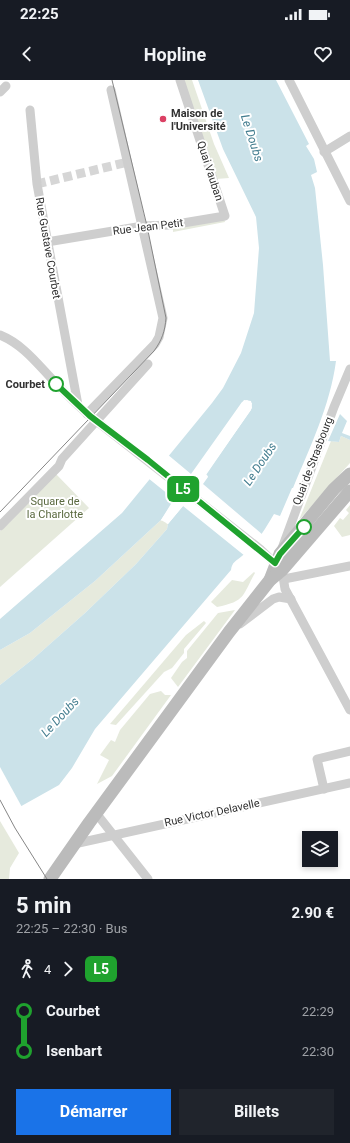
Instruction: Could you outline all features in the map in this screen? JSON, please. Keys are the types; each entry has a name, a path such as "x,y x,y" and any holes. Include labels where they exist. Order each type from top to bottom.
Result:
{"main road":[{"path":"50,879 96,813 280,567 334,489 350,474"},
{"path":"280,567 350,491"}],"street":[{"name":"Quai Vauban","path":"180,80 225,216"},
{"path":"289,80 350,201"},
{"path":"87,414 152,347 159,338 163,318 111,90"},
{"name":"Rue Gustave Courbet","path":"30,110 37,184 78,406"},
{"path":"324,152 348,137"},
{"name":"Rue Jean Petit","path":"47,242 142,226 171,225 225,216"},
{"path":"0,335 18,345 87,414 260,549 280,567 285,589 350,710"},
{"path":"0,526 59,466 62,459 148,364"},
{"name":"Quai de Strasbourg","path":"280,567 288,528 350,369"},
{"path":"48,375 73,384"},
{"path":"280,567 350,566"},
{"path":"230,632 273,599 279,597 291,600"},
{"path":"324,789 317,759 350,751"},
{"name":"Rue Victor Delavelle","path":"74,844 98,837 113,836 122,832 350,783"},
{"path":"96,813 148,879"}],"green space":[{"path":"184,80 192,80 214,144 229,178 216,179"},
{"path":"224,219 225,222 173,232 173,228"},
{"path":"341,436 350,440 350,463 299,520 331,441 339,442"},
{"name":"Square de la Charlotte","path":"55,473 89,508 0,587 0,531"},
{"path":"350,505 350,535 342,537 334,526 340,518 343,520 349,513 346,510"},
{"path":"161,520 168,524 167,529 136,564 85,613 33,659 0,685 0,650 30,633 95,581"},
{"path":"254,572 255,573 245,592 238,600 217,607 211,602 232,580 243,582"},
{"path":"235,610 178,687 171,678 182,662 187,658 187,651 218,613"},
{"path":"204,621 206,623 184,649 184,653 172,668 164,672 116,725 110,724 186,635"},
{"path":"161,691 165,695 171,695 112,776 97,784 109,760 100,755 111,740 115,742 120,730 150,694"},
{"path":"0,821 19,853 10,868 9,879 0,879"}],"water":[{"name":"Le Doubs","path":"198,80 276,80 309,144 306,146 314,159 317,172 311,175 315,188 323,265 330,361 336,361 329,394 312,442 280,516 274,514 256,542 232,565 231,570 95,729 72,768 59,785 0,818 0,685 33,659 85,613 136,564 167,529 168,524 208,476 206,475 252,408 251,401 244,400 161,520 95,581 30,633 0,650 0,619 122,513 212,403 223,388 241,353 254,313 259,248 256,217 223,149"},
{"path":"340,414 347,421 342,433 350,436 350,440 341,436 339,442 328,441"}],"pier":[{"path":"247,400 252,403 251,410 206,474 208,477 203,484 263,535 245,556 183,506 168,524 166,523 205,477 204,473 249,409 250,402 243,403 162,521 161,520 174,499 148,478 167,454 191,474 242,402"},
{"path":"0,767 23,809 0,820"}],"tunnel":[{"path":"37,184 128,162"}],"tram line":[{"path":"0,512 154,351 164,331 166,318 147,226 112,80"},
{"path":"0,800 15,828 47,879"}],"bus line":[{"name":"L5","path":"56,384 90,416 148,460 261,550 275,563 280,554 304,527"}],"place":[{"name":"Maison de l'Université","path":"163,119"},
{"name":"Courbet","path":"56,384"}]}
